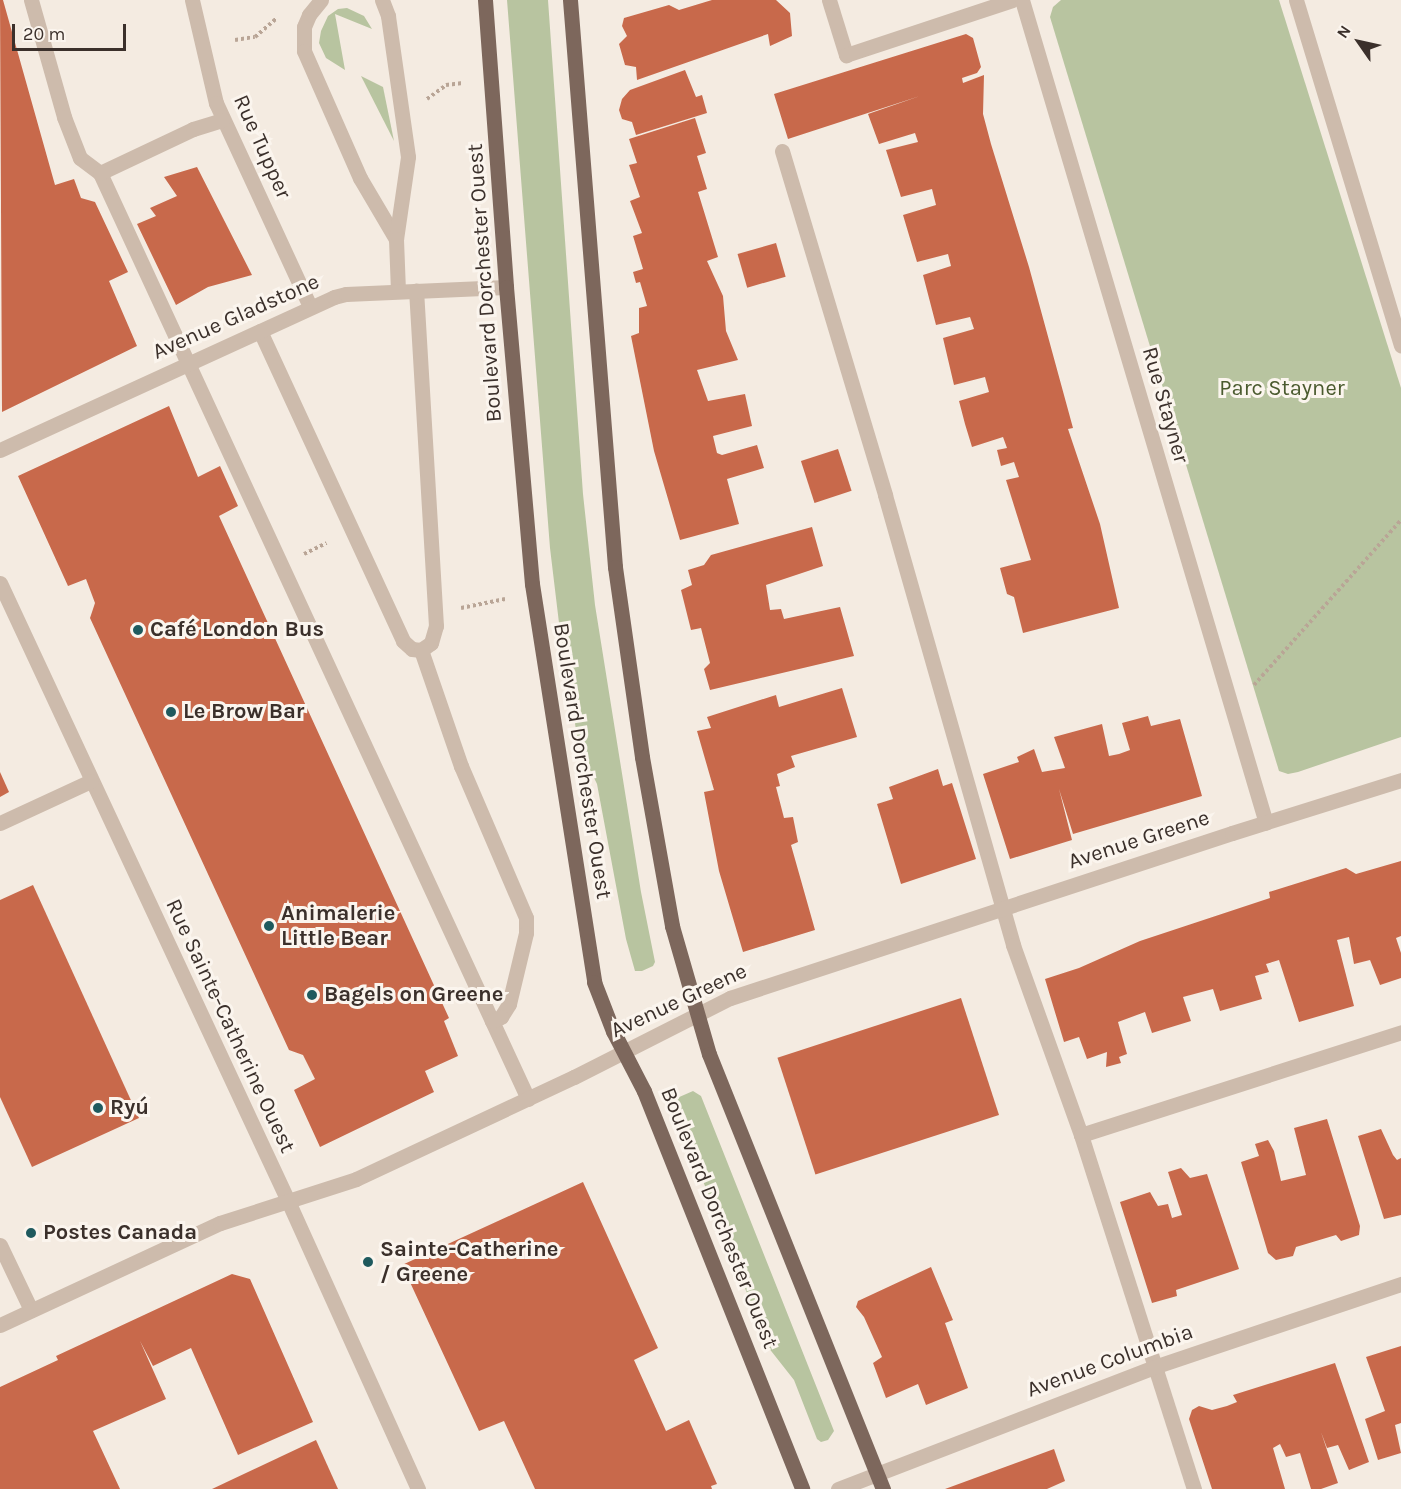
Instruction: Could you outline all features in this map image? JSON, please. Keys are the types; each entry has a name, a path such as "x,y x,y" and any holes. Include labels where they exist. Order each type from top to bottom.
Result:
{"main road":[{"name":"Boulevard Dorchester Ouest","path":"485,0 506,287 532,584 594,982 623,1051 644,1091 802,1489"},
{"path":"570,0 617,578 642,757 672,926 696,1013 728,1101 883,1489"}],"street":[{"path":"31,0 64,117 80,158 100,173 190,363 528,1099"},
{"name":"Rue Tupper","path":"192,0 210,86 223,120 310,306"},
{"path":"321,0 309,15 304,27 304,51 360,178 396,239"},
{"path":"382,0 388,16 408,157 396,239 398,291"},
{"path":"829,0 846,55 1012,0"},
{"name":"Rue Stayner","path":"1022,0 1266,823"},
{"path":"1296,0 1401,345"},
{"path":"100,173 193,129 223,120"},
{"path":"782,151 1013,945 1081,1135 1194,1489"},
{"name":"Avenue Gladstone","path":"0,450 310,306 346,294 506,287"},
{"path":"260,331 403,641 412,649 422,650 431,643 436,626 416,291"},
{"name":"Rue Sainte-Catherine Ouest","path":"0,583 288,1201 418,1489"},
{"path":"422,650 461,766 526,918 526,933 509,1004 501,1017 492,1021"},
{"name":"Avenue Greene","path":"0,1325 220,1222 356,1179 528,1099 696,1013 742,994 1401,780"},
{"path":"0,823 91,781"},
{"path":"1081,1135 1401,1032"},
{"path":"0,1245 31,1310"},
{"name":"Avenue Columbia","path":"838,1489 1154,1367 1401,1284"}],"path":[{"path":"235,40 255,37 284,12"},
{"path":"446,85 463,83"},
{"path":"1249,690 1401,520"},
{"path":"296,558 332,541"},
{"path":"458,609 505,599"}],"green space":[{"path":"507,0 548,0 583,494 595,605 641,892 655,962 653,966 642,971 635,971 626,939 597,784 579,747 562,648 550,548"},
{"name":"Parc Stayner","path":"1061,0 1279,0 1401,388 1401,737 1298,772 1288,774 1279,771 1050,17 1053,7"},
{"path":"347,8 364,16 372,29 335,14 345,70 326,58 319,43 321,31 328,16 338,9"},
{"path":"361,76 383,87 394,141"},
{"path":"693,1091 701,1096 834,1431 828,1440 821,1442 817,1439 794,1380 768,1347 674,1107 677,1098"}],"building":[{"path":"0,0 3,0 55,185 74,179 81,198 95,202 128,272 109,281 137,346 2,412"},
{"path":"712,0 776,0 790,13 792,36 770,46 768,34 637,80 636,67 625,65 619,44 627,36 622,26 624,18 669,5 679,10"},
{"path":"966,34 973,38 981,67 977,73 962,78 963,83 984,75 983,114 1029,267 1073,428 1068,429 1100,524 1119,608 1023,633 1014,597 1007,594 1000,568 1031,560 1006,480 1019,477 1014,462 1001,466 997,450 1007,448 1003,437 972,447 965,424 959,401 989,392 985,377 954,385 943,338 974,329 970,317 936,325 923,275 951,266 948,254 917,262 903,215 936,205 932,189 901,197 886,150 918,142 915,133 879,144 868,114 920,96 788,139 774,94"},
{"path":"685,70 696,97 702,95 707,113 636,135 632,122 622,119 619,110 622,99 630,90"},
{"path":"695,118 706,153 697,156 707,189 698,192 718,257 707,261 723,296 726,331 738,360 697,370 708,401 745,394 752,426 713,436 717,453 722,455 757,445 764,468 727,479 739,524 680,540 654,451 631,336 639,333 639,308 647,306 640,282 636,283 633,272 643,269 633,236 642,233 630,201 640,197 629,165 637,163 629,139"},
{"path":"197,167 252,275 208,287 176,305 137,224 156,216 150,208 177,196 164,177"},
{"path":"776,243 786,277 747,288 738,254"},
{"path":"169,406 198,477 220,466 238,506 219,516 449,1018 444,1021 458,1056 425,1071 434,1092 320,1147 294,1090 315,1079 303,1055 289,1050 90,618 95,603 86,579 68,586 18,476"},
{"path":"838,449 852,491 815,503 801,461"},
{"path":"812,527 823,566 766,585 770,610 781,609 784,619 840,607 854,656 710,690 704,669 710,663 701,628 691,630 681,590 692,585 688,570 704,565 711,555"},
{"path":"842,688 857,737 791,756 795,767 777,774 780,786 776,787 784,818 793,817 798,842 791,845 815,930 743,952 719,871 704,792 714,790 697,731 711,728 707,717 776,695 779,707"},
{"path":"1148,716 1151,726 1180,719 1202,796 1073,834 1059,789 1072,840 1010,859 983,774 1019,762 1017,757 1034,749 1042,772 1065,768 1054,737 1102,724 1109,756 1119,754 1130,750 1122,723"},
{"path":"938,769 943,786 952,783 976,859 901,884 877,804 893,799 889,787"},
{"path":"0,772 9,792 0,797"},
{"path":"1401,861 1401,936 1396,938 1401,953 1401,978 1380,985 1370,960 1354,964 1349,937 1337,940 1354,1006 1299,1022 1279,960 1266,964 1269,972 1255,976 1262,999 1220,1011 1213,989 1183,997 1191,1021 1152,1033 1145,1012 1118,1022 1127,1054 1119,1057 1121,1063 1106,1067 1107,1052 1087,1059 1079,1037 1064,1042 1045,979 1079,968 1140,941 1270,898 1269,892 1346,868 1356,874"},
{"path":"33,885 139,1118 32,1167 0,1097 0,900"},
{"path":"961,998 999,1115 815,1175 777,1058"},
{"path":"1327,1119 1360,1226 1359,1235 1341,1241 1336,1235 1296,1247 1293,1256 1276,1260 1268,1253 1241,1162 1259,1156 1255,1144 1268,1140 1274,1151 1281,1181 1306,1175 1294,1128"},
{"path":"1381,1129 1393,1155 1397,1160 1401,1158 1401,1215 1384,1219 1358,1136"},
{"path":"1181,1168 1190,1178 1207,1174 1239,1269 1176,1290 1177,1296 1152,1303 1120,1202 1150,1192 1158,1206 1168,1204 1172,1218 1182,1215 1168,1172"},
{"path":"583,1182 658,1348 634,1360 666,1431 689,1420 717,1484 711,1486 712,1489 535,1489 504,1421 479,1431 402,1265"},
{"path":"931,1267 953,1320 945,1323 968,1388 926,1405 918,1384 886,1398 873,1363 882,1357 864,1317 856,1307 858,1301"},
{"path":"232,1274 250,1279 313,1422 238,1455 191,1348 153,1366 140,1341 166,1399 93,1431 120,1489 0,1489 0,1387 58,1360 56,1356"},
{"path":"1401,1346 1401,1423 1395,1425 1401,1453 1378,1460 1365,1419 1385,1411 1366,1357"},
{"path":"1335,1363 1369,1462 1349,1470 1338,1445 1327,1448 1321,1432 1338,1483 1321,1489 1311,1489 1300,1453 1286,1457 1280,1444 1273,1448 1285,1489 1212,1489 1189,1419 1192,1410 1199,1406 1212,1410 1227,1406 1237,1402 1233,1395"},
{"path":"316,1440 338,1489 212,1489"},
{"path":"1054,1449 1065,1481 1047,1489 945,1489"}],"place":[{"name":"Café London Bus","path":"138,630"},
{"name":"Le Brow Bar","path":"171,712"},
{"name":"Animalerie Little Bear","path":"269,926"},
{"name":"Bagels on Greene","path":"312,995"},
{"name":"Ryú","path":"98,1108"},
{"name":"Postes Canada","path":"31,1233"},
{"name":"Sainte-Catherine / Greene","path":"368,1262"}]}
